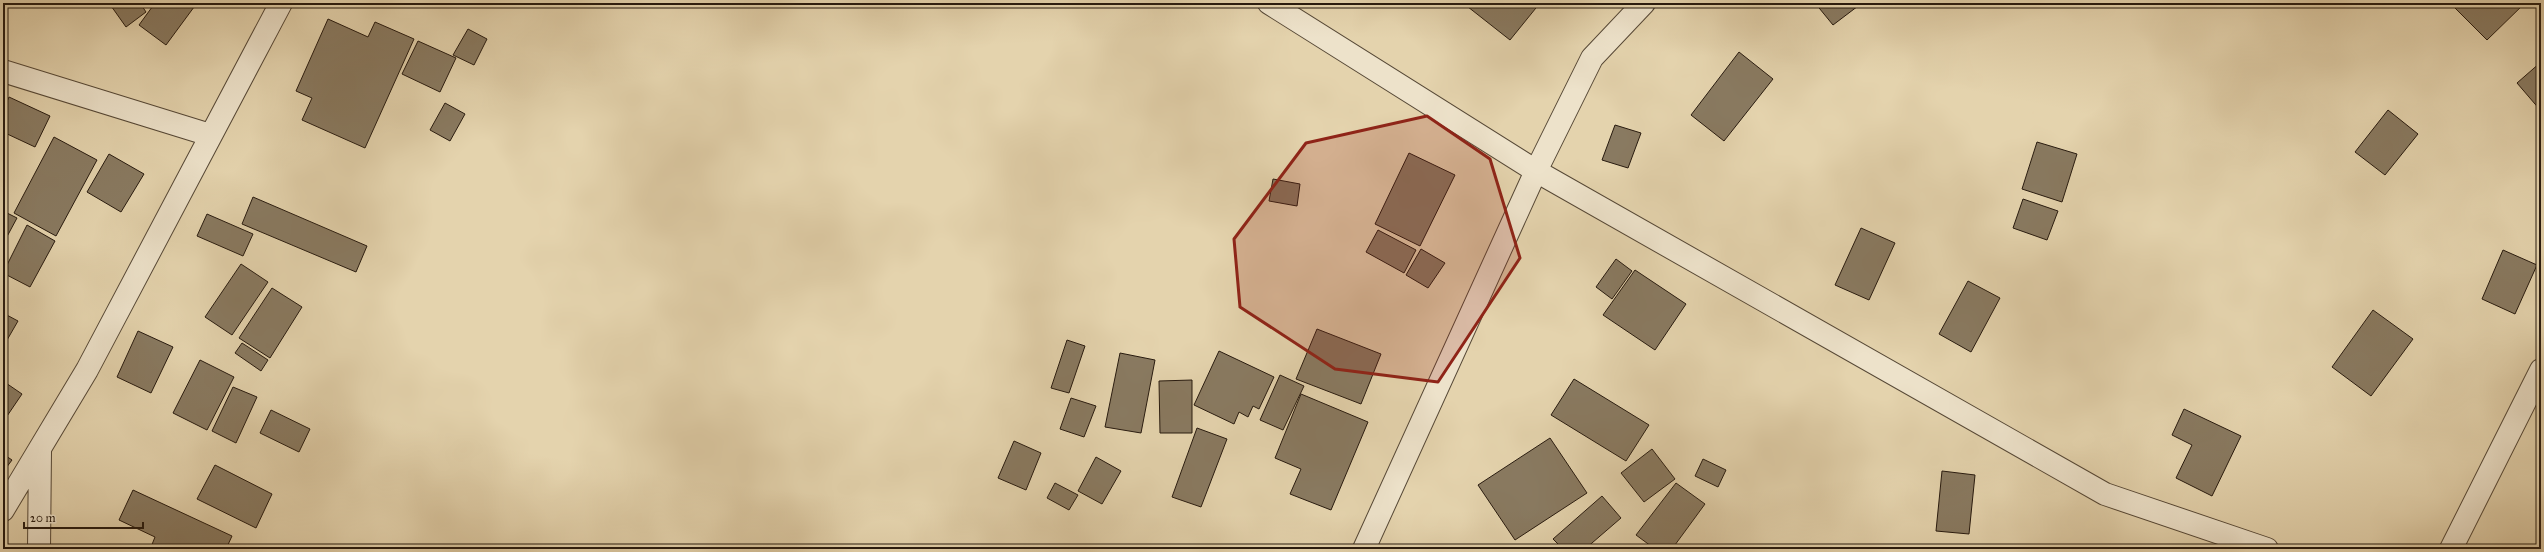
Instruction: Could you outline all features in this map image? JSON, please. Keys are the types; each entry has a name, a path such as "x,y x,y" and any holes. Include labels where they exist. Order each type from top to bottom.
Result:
{"street":[{"path":"3,510 87,370 281,3"},
{"path":"1269,3 1536,172 2105,494 2267,549"},
{"path":"1364,549 1536,172 1592,58 1644,3"},
{"path":"3,71 210,135"},
{"path":"2451,549 2541,370"},
{"path":"39,549 40,450"}],"highlighted area":[{"path":"1427,116 1490,159 1520,258 1438,382 1335,369 1240,307 1234,239 1306,143"}],"building":[{"path":"109,3 140,3 146,12 126,27"},
{"path":"155,3 197,3 166,45 139,25"},
{"path":"1463,3 1540,3 1510,40"},
{"path":"1815,3 1862,3 1833,25"},
{"path":"2460,3 2525,3 2487,40 2455,8"},
{"path":"328,19 368,37 375,22 414,39 365,148 302,120 312,98 296,91"},
{"path":"468,29 487,39 474,65 453,55"},
{"path":"418,41 456,58 440,92 402,74"},
{"path":"1739,52 1773,79 1724,141 1691,115"},
{"path":"2541,62 2541,111 2517,83"},
{"path":"9,97 50,116 35,147 3,132 3,111"},
{"path":"445,103 465,114 450,141 430,130"},
{"path":"2388,110 2418,134 2385,175 2355,152"},
{"path":"1615,125 1641,133 1628,168 1602,160"},
{"path":"54,137 97,160 56,236 14,213"},
{"path":"2037,142 2077,154 2062,202 2022,189"},
{"path":"1409,153 1455,175 1420,246 1375,224"},
{"path":"109,154 144,174 121,212 87,192"},
{"path":"1273,179 1300,184 1297,206 1269,201"},
{"path":"253,197 367,246 356,272 242,224"},
{"path":"2023,199 2058,211 2047,240 2013,228"},
{"path":"3,211 17,218 3,244"},
{"path":"207,214 253,234 243,256 197,236"},
{"path":"27,225 55,241 30,287 3,273"},
{"path":"1861,228 1895,243 1869,300 1835,285"},
{"path":"1378,230 1416,250 1404,273 1366,252"},
{"path":"1421,249 1445,263 1428,288 1406,275"},
{"path":"2503,250 2537,265 2515,314 2482,299"},
{"path":"1616,259 1632,271 1612,299 1596,287"},
{"path":"241,264 268,282 232,335 205,317"},
{"path":"1635,270 1686,304 1655,350 1603,315"},
{"path":"1968,281 2000,298 1971,352 1939,334"},
{"path":"272,288 302,307 270,358 239,338"},
{"path":"2373,310 2413,339 2371,396 2332,367"},
{"path":"3,313 18,321 3,347"},
{"path":"1317,329 1381,354 1361,404 1296,379"},
{"path":"138,331 173,347 151,393 117,377"},
{"path":"1067,340 1085,346 1069,393 1051,388"},
{"path":"242,343 268,360 261,371 235,353"},
{"path":"1219,351 1274,377 1259,409 1253,406 1248,417 1239,412 1234,424 1194,405"},
{"path":"1120,353 1155,360 1141,433 1105,427"},
{"path":"200,360 234,377 207,430 173,413"},
{"path":"1280,375 1304,386 1283,430 1260,420"},
{"path":"1574,379 1649,425 1626,461 1551,415"},
{"path":"1192,380 1192,433 1160,433 1159,381"},
{"path":"3,381 22,394 3,422"},
{"path":"233,387 257,397 236,443 212,431"},
{"path":"1301,394 1368,422 1331,510 1290,494 1301,469 1275,458"},
{"path":"1071,398 1096,406 1084,437 1060,429"},
{"path":"2184,409 2241,436 2212,496 2176,478 2192,445 2172,435"},
{"path":"271,410 310,429 299,452 260,433"},
{"path":"1197,428 1227,439 1201,507 1172,497"},
{"path":"1550,438 1587,493 1515,540 1478,485"},
{"path":"1014,441 1041,453 1026,490 998,478"},
{"path":"1652,449 1675,479 1644,502 1621,473"},
{"path":"3,454 12,460 3,472"},
{"path":"1096,457 1121,471 1102,504 1078,491"},
{"path":"1703,459 1726,470 1718,487 1695,476"},
{"path":"215,465 272,494 256,528 197,499"},
{"path":"1942,471 1975,475 1969,534 1936,531"},
{"path":"1055,483 1078,495 1069,510 1047,498"},
{"path":"1676,483 1705,504 1672,549 1655,549 1636,535"},
{"path":"133,490 232,536 226,549 156,549 151,547 155,537 119,520"},
{"path":"1602,496 1621,518 1585,549 1563,549 1553,539"}]}
